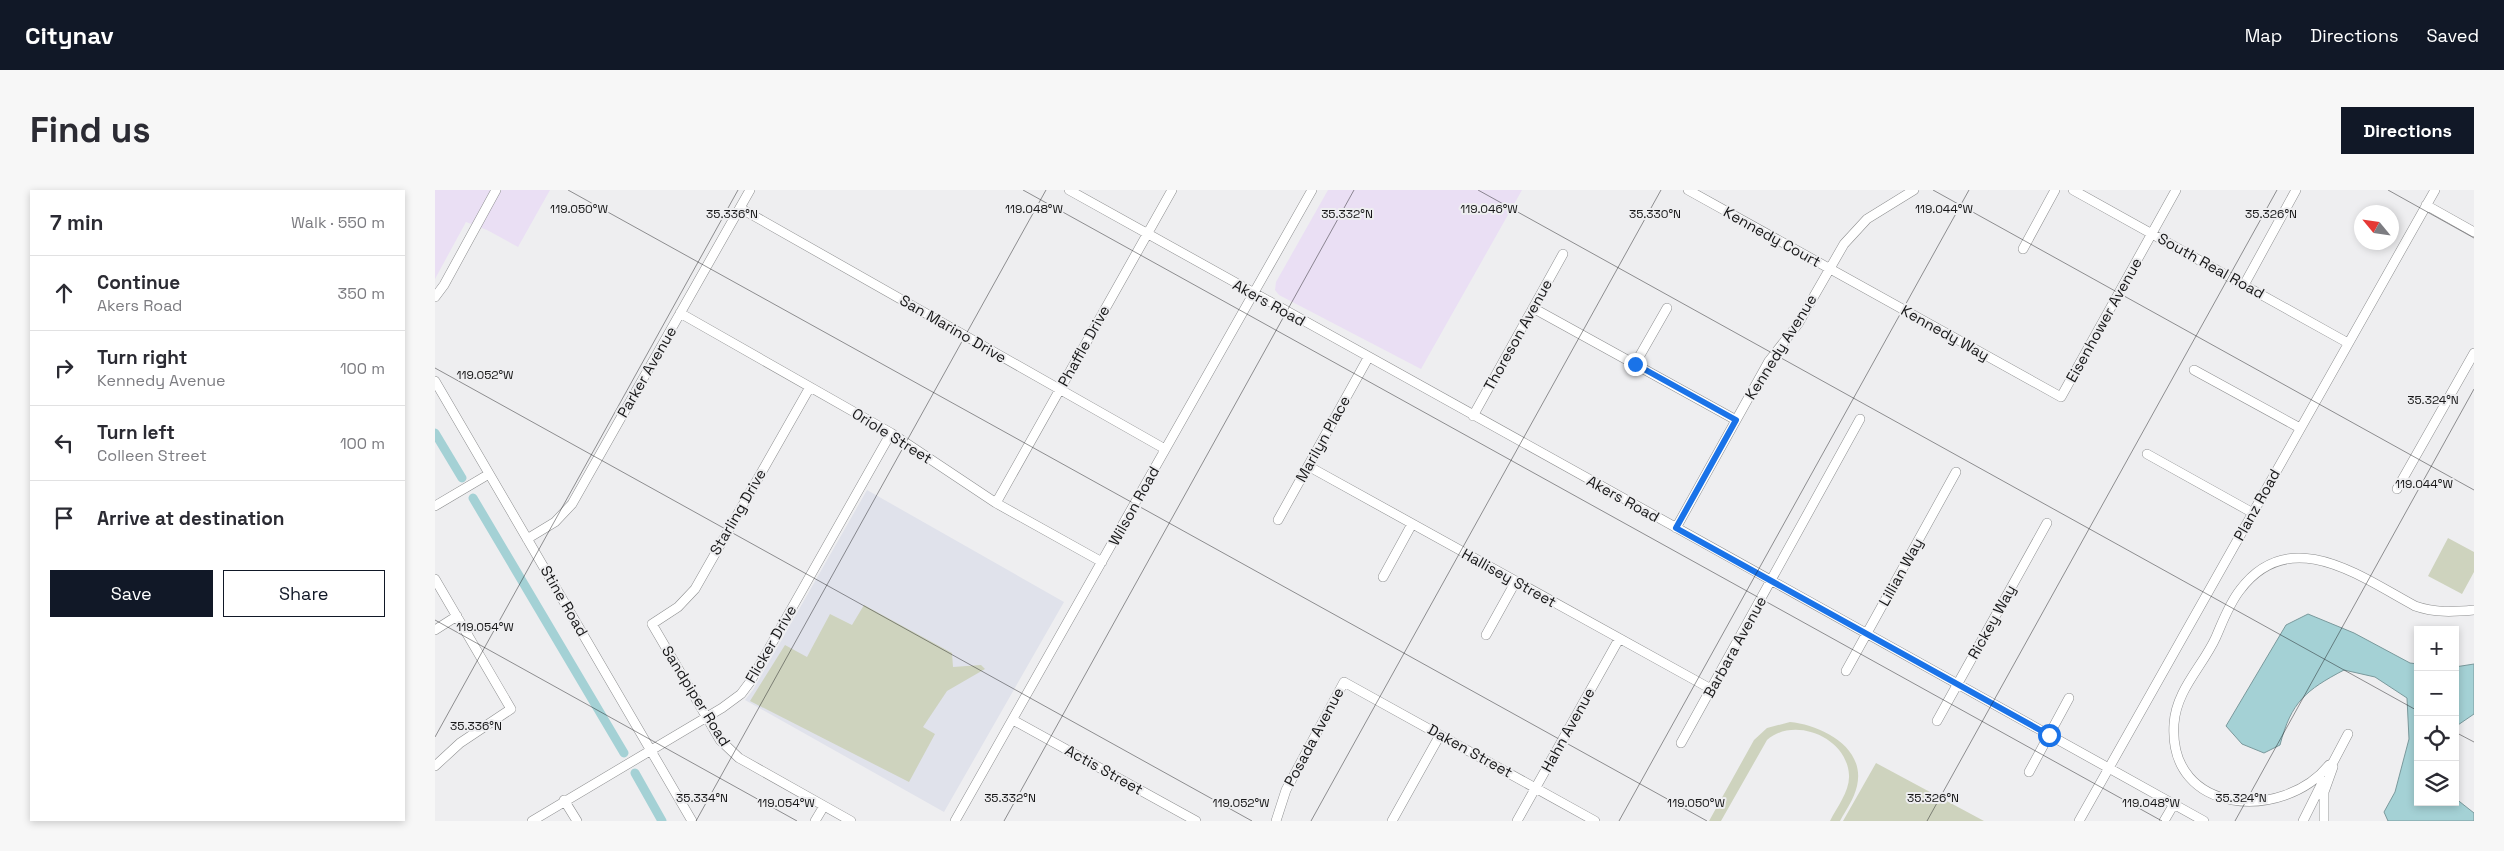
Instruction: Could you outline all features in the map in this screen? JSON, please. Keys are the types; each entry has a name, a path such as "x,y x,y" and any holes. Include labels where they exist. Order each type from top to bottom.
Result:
{"street":[{"path":"435,297 444,285 496,190"},
{"name":"Parker Avenue","path":"527,539 555,522 572,504 750,190"},
{"name":"Akers Road","path":"1069,190 1368,358 2204,821"},
{"name":"Phaffle Drive","path":"996,503 1172,190"},
{"name":"Wilson Road","path":"955,821 1312,190"},
{"name":"Kennedy Court","path":"1688,190 1829,268"},
{"name":"Kennedy Avenue","path":"1676,528 1769,361 1797,324 1844,244 1867,219 1914,190"},
{"path":"2023,249 2055,190"},
{"name":"South Real Road","path":"2073,190 2349,343"},
{"name":"Eisenhower Avenue","path":"2061,397 2176,190"},
{"path":"2244,285 2296,190"},
{"name":"Planz Road","path":"2079,821 2435,190"},
{"path":"2426,206 2474,232"},
{"name":"San Marino Drive","path":"740,208 1165,449"},
{"name":"Thoreson Avenue","path":"1473,416 1563,254"},
{"name":"Kennedy Way","path":"1829,268 2061,397"},
{"path":"1533,308 1736,420"},
{"path":"1635,364 1667,308"},
{"name":"Oriole Street","path":"680,313 891,433 996,503 1102,562"},
{"path":"2397,490 2474,353"},
{"name":"Marilyn Place","path":"1278,520 1368,358"},
{"path":"2194,370 2300,428"},
{"name":"Stine Road","path":"435,382 692,821"},
{"name":"Starling Drive","path":"652,624 679,607 695,589 810,387"},
{"name":"Barbara Avenue","path":"1681,743 1861,419"},
{"name":"Flicker Drive","path":"532,821 730,703 750,682 891,433"},
{"path":"2147,454 2253,513"},
{"name":"Hallisey Street","path":"1308,466 1711,689"},
{"name":"Lillian Way","path":"1846,671 1956,472"},
{"path":"435,506 489,474"},
{"name":"Rickey Way","path":"1937,721 2047,523"},
{"path":"1383,577 1412,524"},
{"path":"2239,811 2213,801 2193,784 2179,761 2174,722 2181,698 2216,638 2223,620 2239,591 2257,572 2290,558 2315,558 2339,566 2415,606 2427,610 2450,612 2474,610"},
{"path":"435,579 511,709 466,738 435,766"},
{"path":"1486,635 1516,581"},
{"path":"435,630 457,616"},
{"name":"Sandpiper Road","path":"652,624 720,740 739,758 851,821"},
{"name":"Hahn Avenue","path":"1517,821 1619,638"},
{"name":"Daken Street","path":"1344,682 1595,821"},
{"name":"Posada Avenue","path":"1276,821 1286,790 1344,682"},
{"path":"2029,772 2069,698"},
{"name":"Actis Street","path":"1013,720 1196,821"},
{"path":"2303,821 2348,734"},
{"path":"1392,821 1440,735"},
{"path":"2302,797 2322,777 2329,765 2331,766"},
{"path":"2324,821 2324,792 2331,766"},
{"path":"565,800 577,821"},
{"path":"2164,821 2174,804"},
{"path":"815,821 824,806"}],"shaded area":[{"path":"435,190 550,190 518,247 487,230 466,222 435,279"},
{"path":"1328,190 1522,190 1421,369 1279,295 1275,290 1276,282"},
{"path":"867,490 1064,602 944,812 745,700 753,690"}],"green space":[{"path":"2448,538 2474,552 2474,572 2462,594 2428,576"},
{"path":"864,605 952,653 953,667 981,665 985,669 947,691 923,727 935,734 909,782 750,701 785,645 807,657 830,614 852,625"},
{"path":"1790,722 1815,728 1839,740 1855,760 1858,772 1856,791 1840,821 1830,821 1843,799 1849,781 1846,762 1839,750 1817,734 1791,730 1778,733 1767,740 1721,821 1709,821 1754,740 1767,728"},
{"path":"1876,763 1984,821 1843,821"}],"water":[{"path":"2308,614 2354,633 2414,664 2414,806 2459,806 2459,801 2474,813 2474,821 2388,821 2384,812 2395,792 2409,739 2407,698 2375,677 2344,670 2320,684 2302,699 2289,718 2280,745 2264,753 2242,744 2226,726 2286,625"},
{"path":"2474,664 2474,714 2459,724 2459,671 2459,666"}],"waterway":[{"path":"435,433 462,478"},
{"path":"473,498 624,753"},
{"path":"635,773 662,821"}],"route":[{"path":"1635,364 1736,420 1676,528 2049,735"}]}
